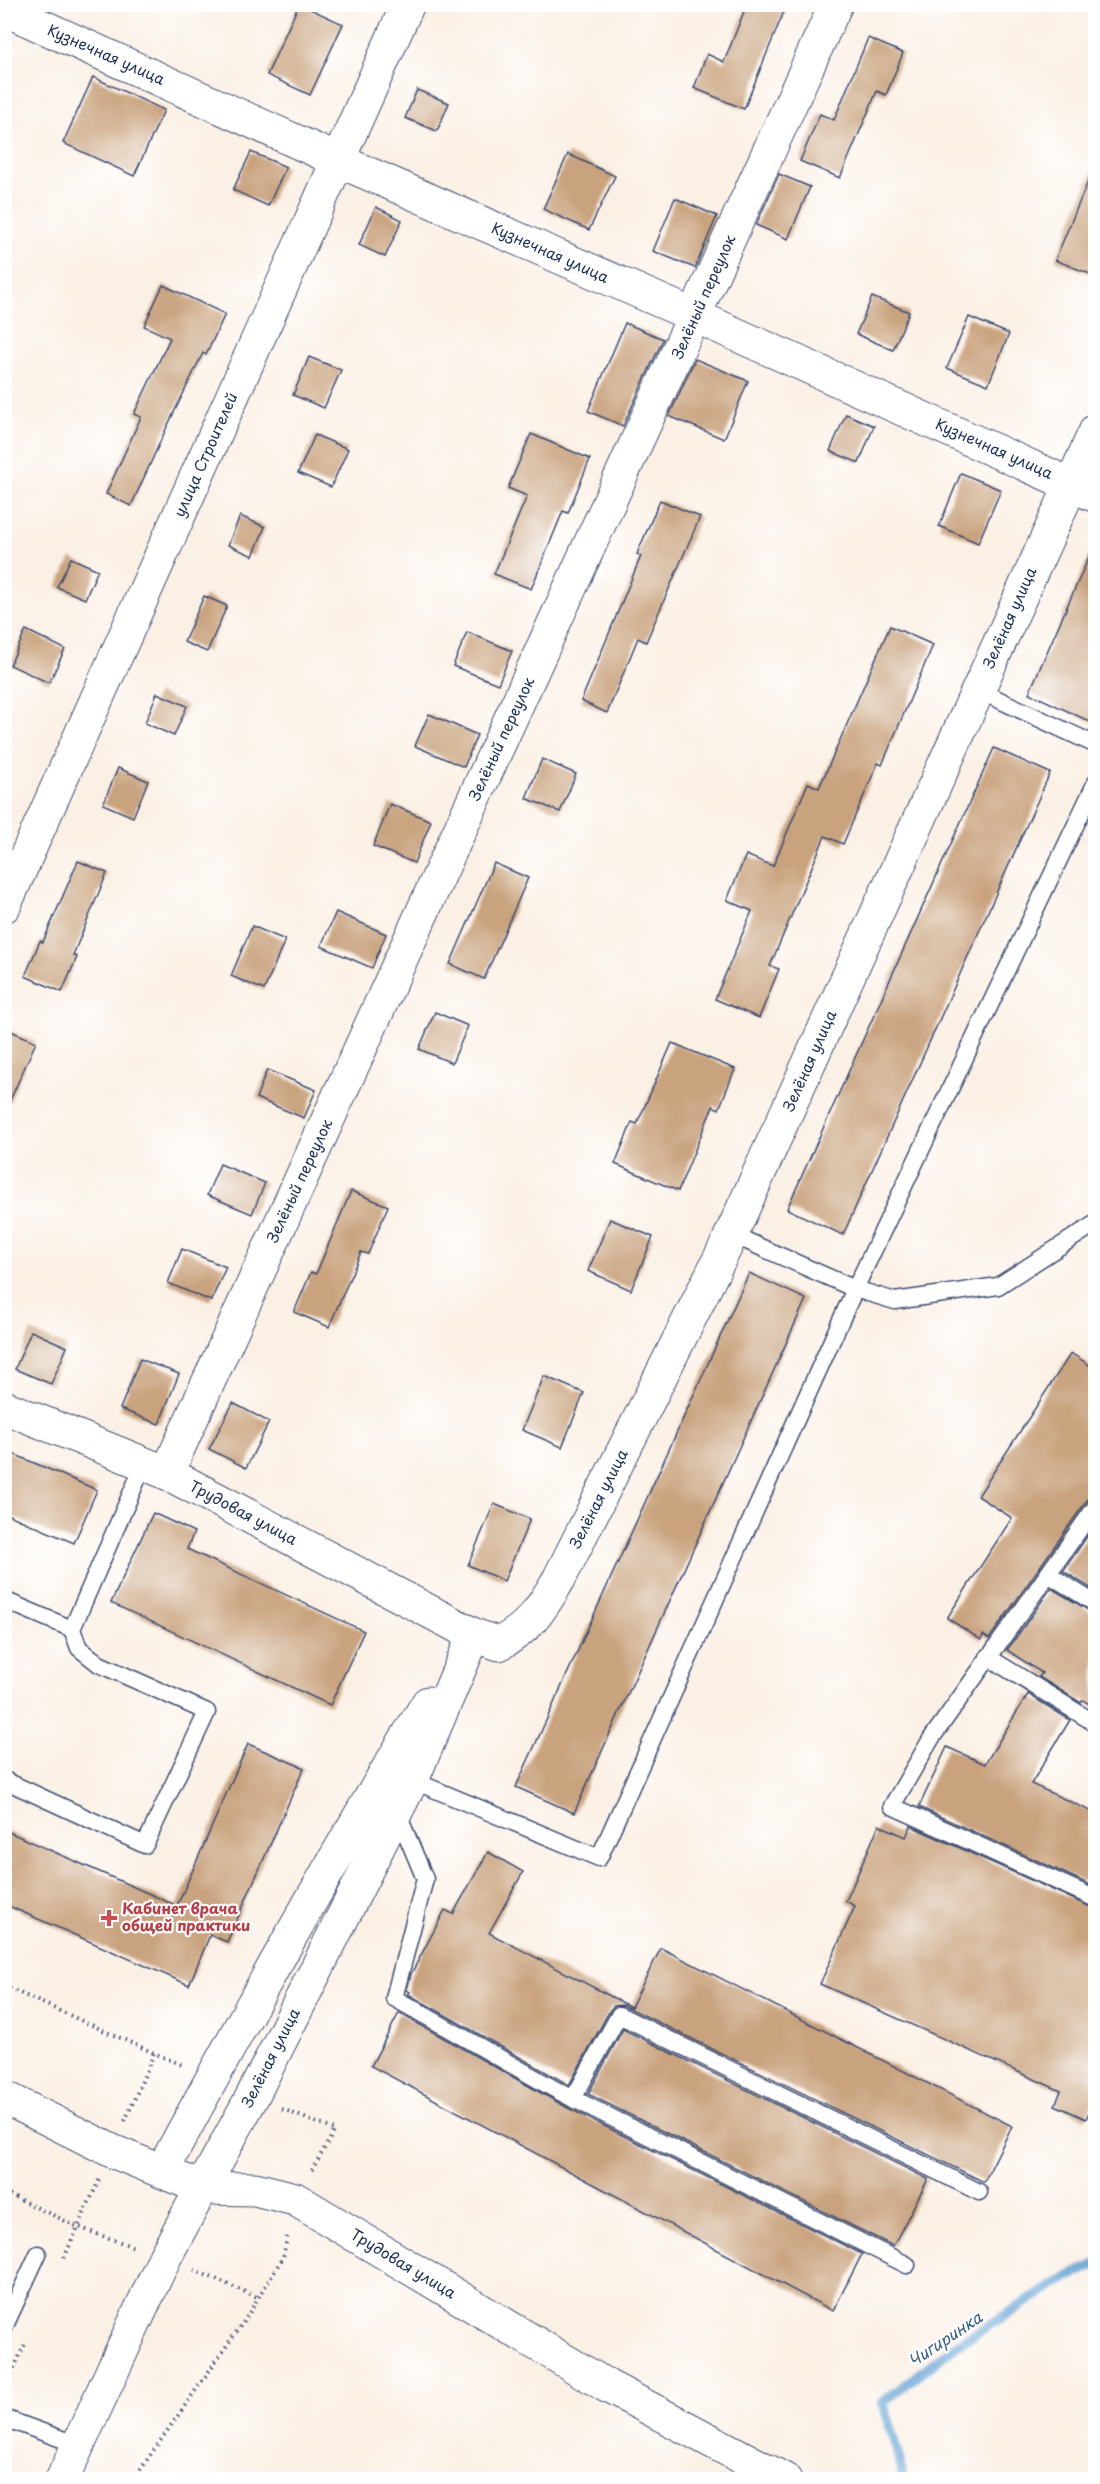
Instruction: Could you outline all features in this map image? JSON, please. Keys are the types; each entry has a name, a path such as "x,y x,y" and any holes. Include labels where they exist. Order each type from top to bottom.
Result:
{"street":[{"name":"улица Строителей","path":"4,906 408,4"},
{"name":"Зелёный переулок","path":"155,1469 695,316 836,4"},
{"name":"Кузнечная улица","path":"4,9 337,160 695,316 1083,490"},
{"name":"Зелёная улица","path":"62,2480 165,2257 252,2097 397,1811 474,1635 499,1644 520,1632 536,1616 559,1579 731,1234 978,690 1083,490 1095,430"},
{"name":"Трудовая улица","path":"4,1407 155,1469 474,1635"},
{"path":"162,2171 212,2078 390,1765 438,1687 474,1635"},
{"name":"Трудовая улица","path":"4,2097 112,2151 202,2188 255,2189 295,2199 607,2386 785,2480"}],"lane":[{"path":"978,690 1095,745"},
{"path":"412,1780 599,1858 855,1289 1095,782"},
{"path":"731,1234 855,1289 895,1301 998,1286 1095,1223"},
{"path":"72,1629 155,1469"},
{"path":"1095,1506 931,1739 892,1806 1095,1899"},
{"path":"1048,1574 1095,1604"},
{"path":"4,1600 72,1629 79,1648 99,1664 207,1712 145,1845 4,1780"},
{"path":"988,1657 1095,1724"},
{"path":"397,1811 425,1879 394,1998 573,2099 907,2265"},
{"path":"573,2099 619,2015 979,2192"},
{"path":"4,2328 38,2254"},
{"path":"4,2418 78,2445"}],"path":[{"path":"4,1986 154,2053"},
{"path":"133,2480 246,2318 283,2256"}],"building":[{"path":"299,4 343,24 310,95 267,75"},
{"path":"747,4 787,4 744,109 694,88 707,54 724,62"},
{"path":"868,38 903,53 886,95 877,91 840,178 800,161 820,114 834,120"},
{"path":"93,77 164,110 134,176 63,143"},
{"path":"417,90 449,103 437,131 405,118"},
{"path":"251,152 286,167 268,206 233,190"},
{"path":"568,154 615,176 589,230 543,209"},
{"path":"1095,165 1095,276 1055,260"},
{"path":"779,174 810,187 788,239 756,225"},
{"path":"675,198 717,216 695,268 653,251"},
{"path":"376,207 402,220 385,257 359,245"},
{"path":"163,285 225,314 206,355 203,353 131,506 106,494 141,417 134,414 170,338 144,326"},
{"path":"872,297 909,312 893,350 856,334"},
{"path":"969,317 1009,334 988,385 947,368"},
{"path":"625,323 663,339 623,426 588,411"},
{"path":"309,357 341,370 324,408 293,395"},
{"path":"695,359 748,381 724,439 669,416"},
{"path":"846,414 874,426 859,463 830,451"},
{"path":"531,434 590,459 568,513 563,511 531,589 494,574 527,496 508,488"},
{"path":"315,435 348,449 331,487 298,473"},
{"path":"961,473 1001,490 978,543 939,526"},
{"path":"660,500 700,517 646,642 638,638 607,713 581,701 641,556 637,554"},
{"path":"240,516 265,527 253,556 228,545"},
{"path":"1095,543 1095,724 1029,693"},
{"path":"71,558 98,570 85,599 57,587"},
{"path":"204,596 227,606 207,652 184,642"},
{"path":"890,626 933,645 882,765 878,763 843,844 825,836 770,966 779,969 759,1018 715,999 752,911 727,900 746,855 773,866 808,783 819,788"},
{"path":"26,630 65,649 49,683 10,665"},
{"path":"467,632 512,651 498,684 453,666"},
{"path":"157,693 187,706 174,736 145,723"},
{"path":"429,714 477,735 464,767 415,746"},
{"path":"994,748 1050,773 843,1235 787,1209"},
{"path":"542,759 576,774 560,812 526,798"},
{"path":"118,768 148,781 133,817 103,804"},
{"path":"390,804 431,821 414,863 373,846"},
{"path":"78,861 107,873 73,955 77,957 62,992 25,976 40,941 43,942"},
{"path":"494,863 528,878 484,979 450,964"},
{"path":"336,912 386,934 372,968 321,946"},
{"path":"252,926 285,940 264,990 231,976"},
{"path":"435,1012 468,1026 452,1063 419,1049"},
{"path":"4,1028 36,1042 4,1114"},
{"path":"672,1043 735,1069 719,1109 713,1106 678,1191 615,1164 632,1122 637,1124"},
{"path":"267,1070 316,1090 304,1118 256,1098"},
{"path":"220,1164 265,1183 252,1214 207,1195"},
{"path":"351,1191 388,1206 368,1254 361,1252 329,1327 294,1312 311,1272 316,1274"},
{"path":"610,1219 653,1237 631,1290 588,1271"},
{"path":"182,1249 226,1267 211,1301 168,1283"},
{"path":"749,1273 806,1299 574,1813 516,1787"},
{"path":"31,1331 67,1347 51,1384 15,1369"},
{"path":"1071,1353 1095,1369 1095,1496 1087,1500 989,1639 983,1635 981,1640 947,1618 1012,1518 978,1496"},
{"path":"140,1359 179,1374 159,1424 120,1409"},
{"path":"544,1376 584,1393 562,1447 522,1430"},
{"path":"233,1403 269,1422 246,1468 209,1449"},
{"path":"4,1450 97,1490 74,1543 4,1513"},
{"path":"494,1504 530,1519 504,1581 468,1565"},
{"path":"153,1513 194,1532 187,1549 364,1631 330,1705 111,1603"},
{"path":"1095,1525 1095,1591 1063,1571"},
{"path":"1051,1588 1095,1614 1095,1708 1083,1700 1081,1703 1039,1677 1042,1673 1007,1650"},
{"path":"1028,1694 1070,1720 1031,1784 1095,1813 1095,1887 919,1807 947,1747 985,1764"},
{"path":"248,1744 304,1768 227,1942 210,1935 189,1985 4,1904 4,1830 177,1906"},
{"path":"879,1825 906,1837 911,1826 1095,1909 1095,2098 1086,2119 1055,2105 1061,2091 820,1984 855,1906 846,1901"},
{"path":"488,1852 523,1872 489,1933 631,2007 661,1948 1012,2126 984,2182 623,2005 614,2006 610,2010 569,2085 408,1994 411,1974 445,1910 453,1914"},
{"path":"399,2013 568,2108 862,2254 833,2311 371,2066"},
{"path":"623,2029 928,2179 893,2246 588,2094"}],"waterway":[{"name":"Чигиринка","path":"902,2480 902,2469 883,2402 955,2346 1066,2278 1096,2264"}],"place":[{"name":"Кабинет врача общей практики","path":"109,1918"}]}
